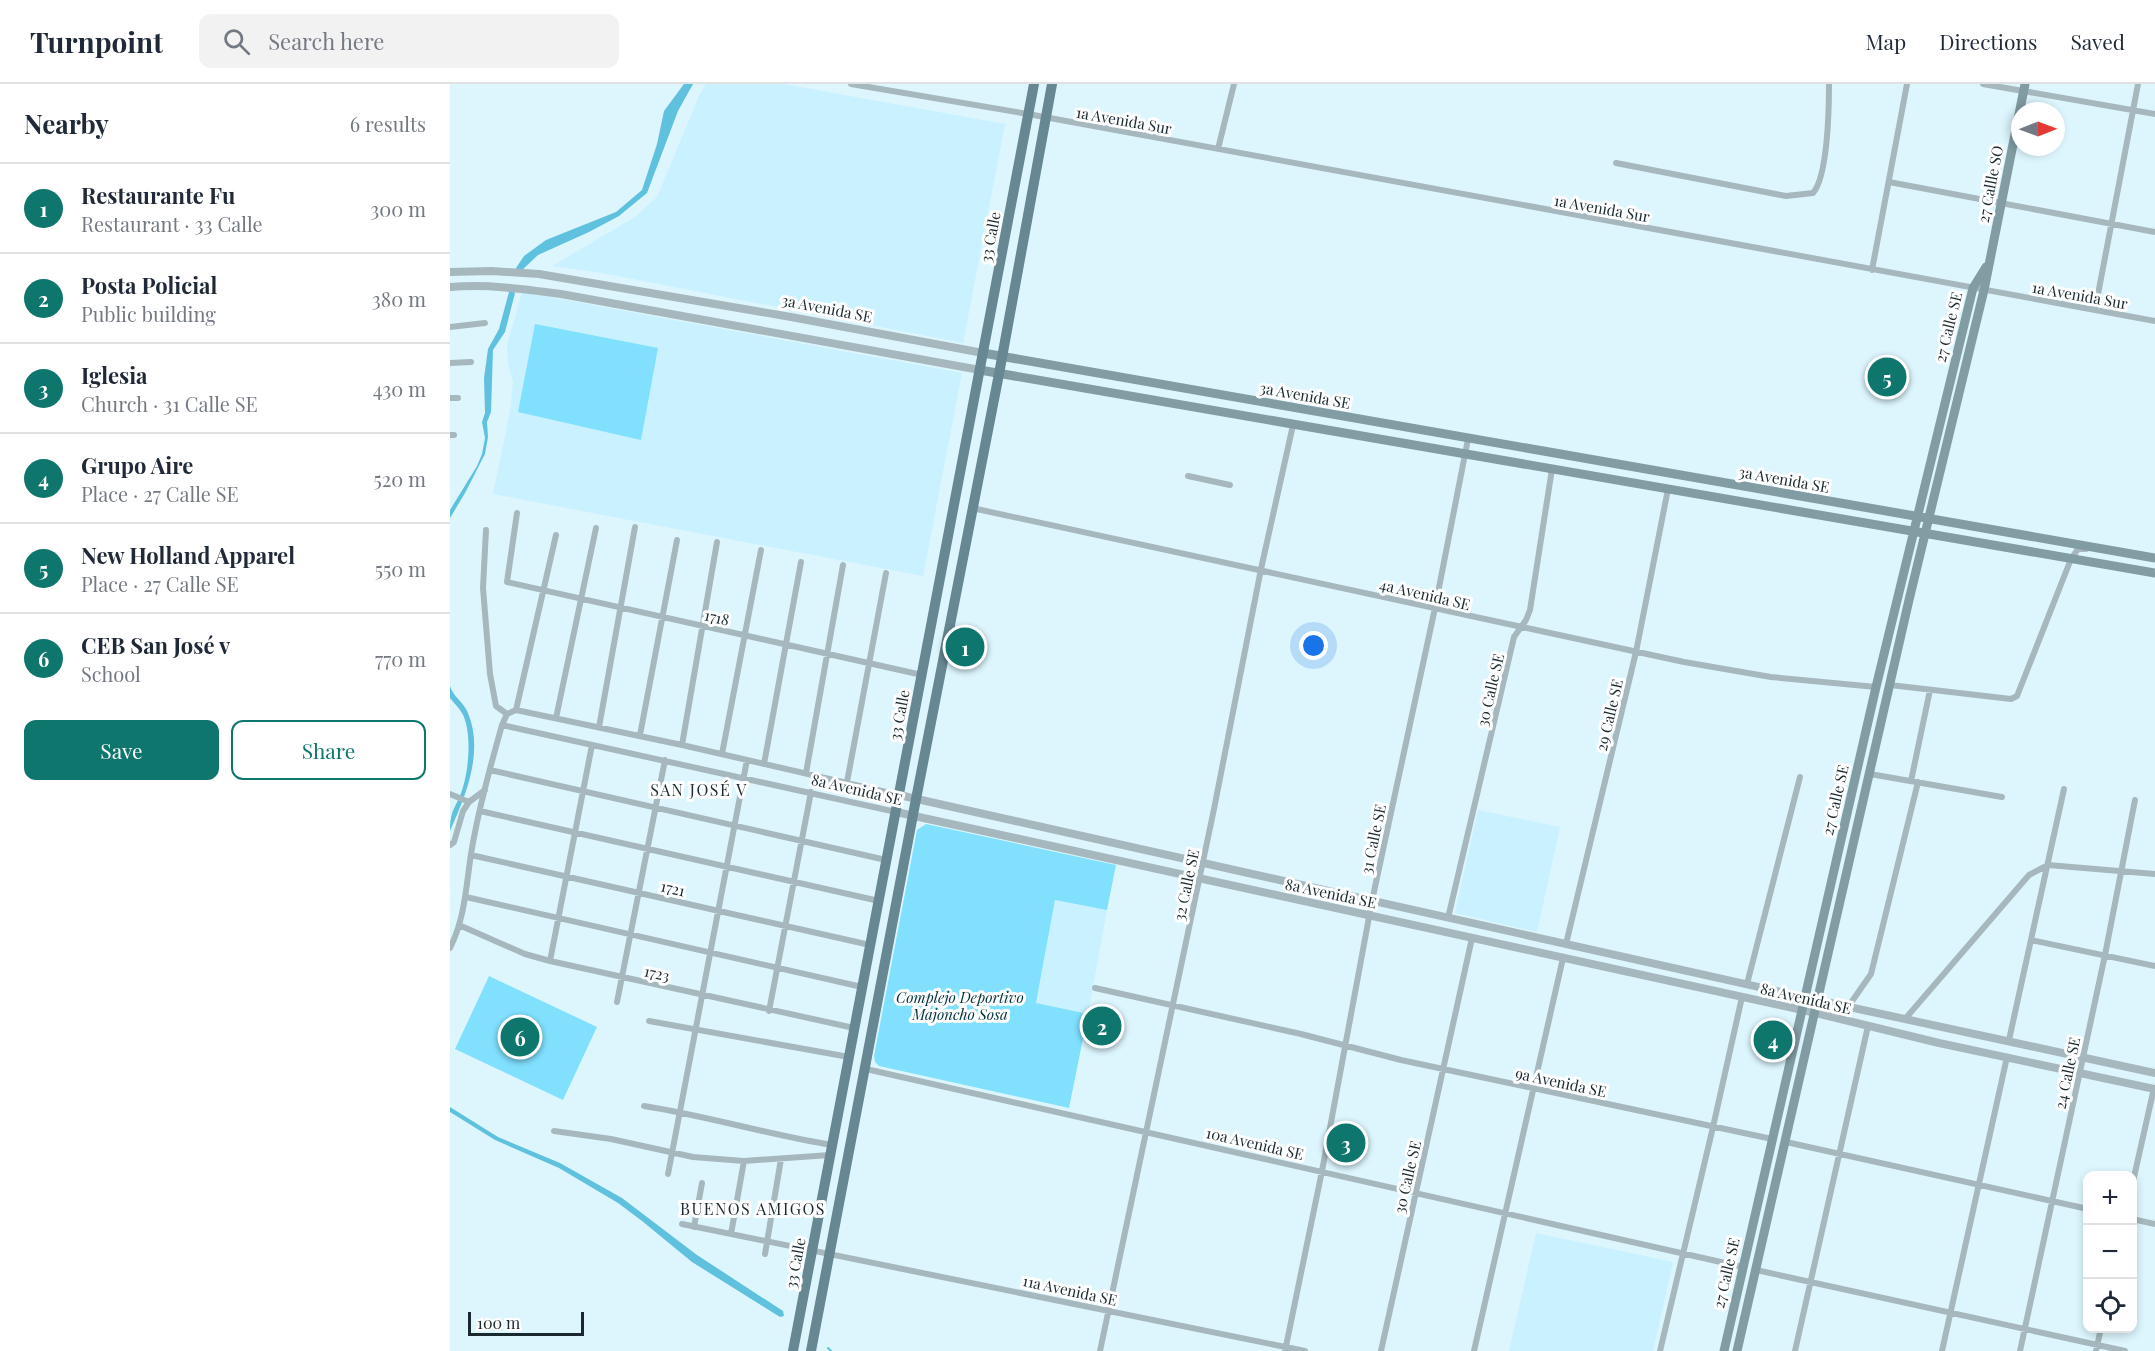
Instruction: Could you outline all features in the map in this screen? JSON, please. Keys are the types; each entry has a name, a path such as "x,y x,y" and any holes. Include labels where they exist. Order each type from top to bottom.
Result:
{"main road":[{"name":"33 Calle","path":"793,1351 1034,84"},
{"path":"811,1351 912,816 999,374 1052,84"},
{"name":"27 Callle SO","path":"1984,290 2024,88"},
{"name":"27 Calle SE","path":"1724,1351 1916,517 1973,288 1990,260"},
{"name":"27 Calle SE","path":"1737,1351 1890,685 1984,290"},
{"name":"3a Avenida SE","path":"983,353 2155,558"},
{"name":"3a Avenida SE","path":"980,370 2155,573"}],"street":[{"name":"1a Avenida Sur","path":"851,84 1046,117 2155,321"},
{"path":"1218,149 1234,84"},
{"path":"1616,163 1786,196 1813,193 1817,188 1828,132 1829,84"},
{"path":"1872,270 1907,84"},
{"path":"1983,84 2024,88 2155,114"},
{"path":"2095,310 2138,84"},
{"path":"1889,182 2155,232"},
{"name":"3a Avenida SE","path":"450,272 492,271 539,274 983,353"},
{"name":"3a Avenida SE","path":"450,287 504,286 561,294 980,370"},
{"path":"450,327 485,323"},
{"path":"450,363 471,362"},
{"path":"450,398 458,398"},
{"name":"32 Calle SE","path":"1100,1351 1293,424"},
{"name":"31 Calle SE","path":"1285,1349 1322,1171 1369,915 1435,608 1468,439"},
{"name":"30 Calle SE","path":"1448,918 1514,637 1530,610 1552,469"},
{"path":"1188,476 1230,485"},
{"name":"29 Calle SE","path":"1566,944 1636,652 1668,489"},
{"name":"4a Avenida SE","path":"972,508 1636,652 1767,676 1876,687"},
{"name":"1718","path":"517,513 507,582 922,675"},
{"path":"599,727 635,527"},
{"path":"556,718 596,528"},
{"path":"486,530 483,588 489,675 496,706 507,714"},
{"path":"450,948 466,897 471,855 490,770 502,725 507,714 516,710 556,535"},
{"path":"640,735 677,540"},
{"path":"682,745 717,542"},
{"path":"1890,685 2011,699 2017,696 2071,559 2078,549 2095,548"},
{"path":"722,754 761,550"},
{"path":"764,764 801,562"},
{"path":"806,773 843,565"},
{"path":"847,782 886,573"},
{"path":"1848,1007 1871,974 1914,782 1930,690"},
{"name":"8a Avenida SE","path":"516,710 640,735 1448,918 2155,1073"},
{"name":"8a Avenida SE","path":"502,725 2155,1089"},
{"path":"550,961 592,745"},
{"path":"617,1002 665,760"},
{"path":"668,1174 747,760"},
{"path":"490,770 886,860"},
{"path":"1870,774 2002,797"},
{"path":"1747,984 1800,777"},
{"path":"2009,1040 2064,789"},
{"path":"450,845 454,842 467,801 485,790"},
{"path":"768,1011 811,792"},
{"path":"450,794 467,801"},
{"name":"24 Calle SE","path":"2020,1351 2105,955 2135,800"},
{"path":"480,812 879,901"},
{"name":"1721","path":"471,855 870,945"},
{"path":"1905,1019 2029,875 2048,865 2155,874"},
{"path":"466,897 862,987"},
{"name":"1723","path":"459,925 525,954 550,961 768,1011 855,1028"},
{"name":"30 Calle SE","path":"1381,1351 1472,938"},
{"path":"2031,940 2155,966"},
{"path":"1474,1351 1563,958"},
{"path":"1095,988 1173,1005"},
{"path":"1660,1351 1742,997"},
{"name":"9a Avenida SE","path":"1173,1005 1444,1069 1772,1139"},
{"path":"649,1021 849,1057"},
{"path":"1796,1351 1868,1026"},
{"path":"1942,1351 2007,1057"},
{"name":"10a Avenida SE","path":"866,1069 1743,1267"},
{"path":"2136,1171 2155,1089"},
{"path":"644,1106 751,1127 831,1150"},
{"path":"554,1131 693,1157 744,1161 831,1150"},
{"path":"1786,1142 2083,1208"},
{"path":"765,1254 781,1158"},
{"path":"731,1234 744,1161"},
{"path":"694,1227 702,1184"},
{"path":"2137,1220 2155,1224"},
{"name":"11a Avenida SE","path":"682,1224 1285,1349 1305,1351"},
{"path":"1756,1270 1951,1312 2097,1348 2125,1351"},
{"path":"2097,1348 2100,1333"}],"shaded area":[{"path":"684,84 693,84 678,111 647,193 619,216 538,255 517,273 516,268 524,256 546,240 616,212 642,190 657,144 664,111"},
{"path":"706,84 784,84 1005,124 963,343 602,273 552,266 635,217 657,197"},
{"path":"512,290 515,293 505,332 493,350 491,412 487,422 488,437 485,454 450,518 450,510 482,454 485,438 482,422 485,413 484,378 488,349 499,329 509,292"},
{"path":"522,292 962,373 923,576 493,494 510,411 513,382 508,364 507,345"},
{"path":"450,686 468,713 474,743 474,758 467,788 450,831 453,812 465,779 468,750 465,721 461,711 450,698"},
{"path":"1478,810 1560,827 1537,932 1455,913"},
{"path":"1055,900 1107,910 1088,1014 1036,1004"},
{"path":"450,1107 498,1137 560,1163 622,1198 697,1255 783,1311 784,1316 780,1317 692,1262 618,1203 559,1168 495,1140 450,1112"},
{"path":"1536,1233 1673,1262 1653,1351 1509,1351"}],"green space":[{"path":"535,324 658,348 641,440 518,412"},
{"name":"Complejo Deportivo Majoncho Sosa","path":"926,824 1116,865 1107,910 1055,900 1036,1003 1088,1014 1069,1108 879,1066 875,1062 874,1056 917,830"},
{"path":"489,976 597,1027 563,1100 455,1049"}],"waterway":[{"path":"828,1348 831,1351"}],"place":[{"name":"New Holland Apparel","path":"1887,377"},
{"name":"Restaurante Fu","path":"965,647"},
{"name":"Posta Policial","path":"1102,1026"},
{"name":"CEB San José v","path":"520,1037"},
{"name":"Grupo Aire","path":"1773,1040"},
{"name":"Iglesia","path":"1346,1143"}],"district":[{"name":"SAN JOSÉ V","path":"699,789"},
{"name":"BUENOS AMIGOS","path":"753,1208"}]}
